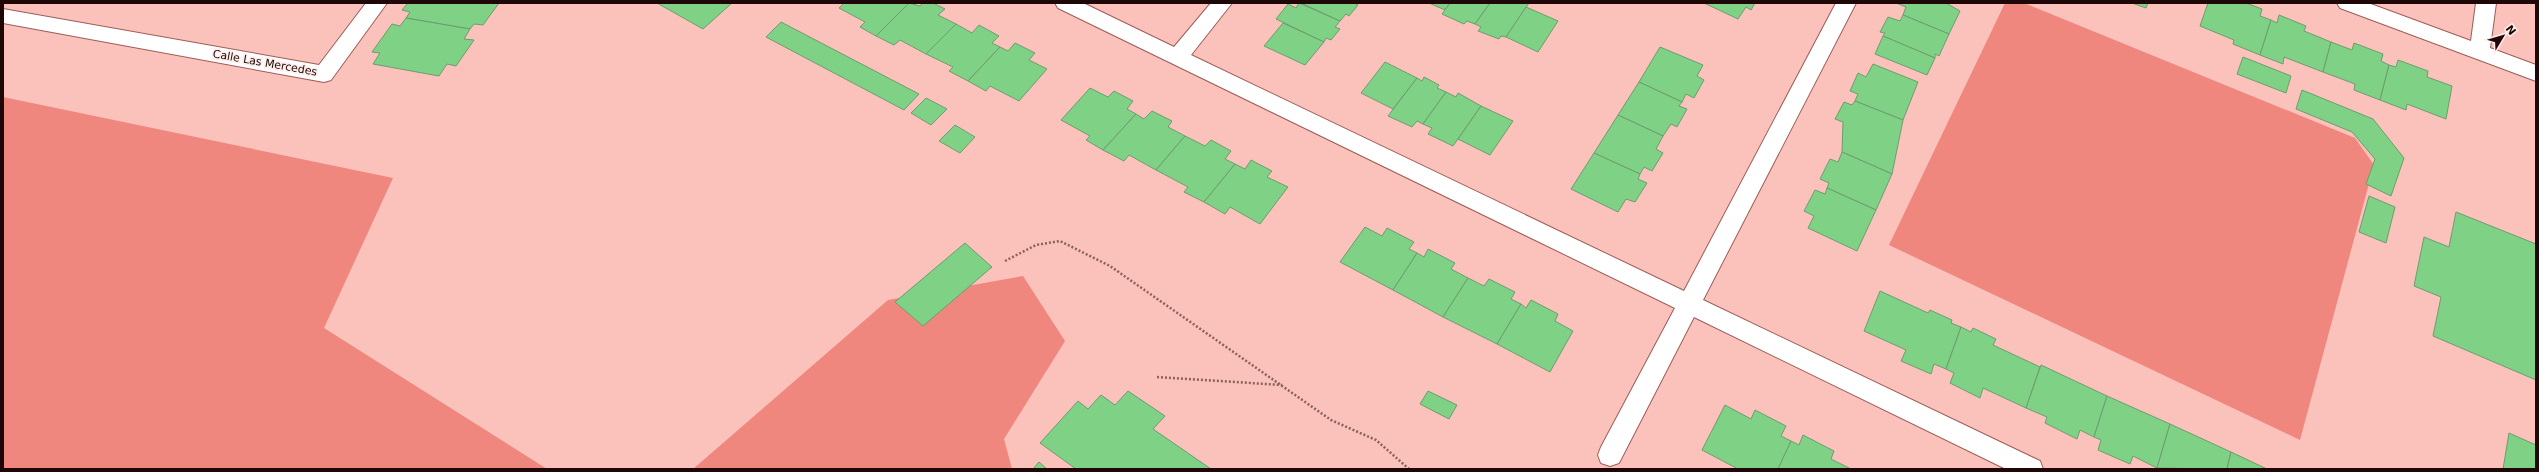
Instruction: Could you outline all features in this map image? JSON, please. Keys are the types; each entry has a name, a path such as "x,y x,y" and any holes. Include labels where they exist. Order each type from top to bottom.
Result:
{"street":[{"name":"Calle Las Mercedes","path":"3,16 324,74 377,3"},
{"path":"1065,3 2031,469"},
{"path":"1177,57 1222,3"},
{"path":"1610,455 1846,3"},
{"path":"2347,3 2536,73"},
{"path":"2479,52 2486,3"}],"path":[{"path":"1005,261 1036,246 1060,241 1110,266 1331,420 1376,440 1409,469"},
{"path":"1157,377 1282,386"}],"shaded area":[{"path":"2005,3 2024,3 2355,138 2374,165 2300,440 1889,245"},
{"path":"3,97 393,178 324,328 547,469 3,469"},
{"path":"1023,276 1065,341 1004,439 1012,469 693,469 888,300"}],"building":[{"path":"408,3 499,3 483,25 474,24 470,29 406,18 410,12 402,10"},
{"path":"657,3 732,3 703,29"},
{"path":"844,3 909,3 876,36 860,27 865,22 839,8"},
{"path":"909,3 920,6 923,3 933,3 945,9 938,15 956,24 926,54 900,40 894,45 876,36"},
{"path":"1299,3 1340,21 1335,27 1340,29 1331,40 1326,38 1324,42 1276,19 1288,4 1296,8"},
{"path":"1301,3 1354,3 1358,5 1349,16 1346,14 1340,21"},
{"path":"1429,3 1450,3 1445,10"},
{"path":"1450,3 1490,3 1475,24 1467,21 1464,24 1442,14"},
{"path":"1490,3 1529,3 1506,37 1501,36 1499,39 1478,31 1481,27 1475,24"},
{"path":"1704,3 1755,3 1751,10 1746,7 1738,19"},
{"path":"1896,3 1946,3 1960,11 1949,34 1903,15 1906,7"},
{"path":"2132,3 2148,3 2146,8"},
{"path":"2208,3 2246,3 2262,9 2260,16 2271,20 2260,55 2233,44 2234,40 2200,26"},
{"path":"1526,7 1558,21 1538,52 1506,37"},
{"path":"1903,15 1949,34 1939,56 1935,54 1935,58 1883,36 1885,33 1880,32 1888,17 1900,21"},
{"path":"2279,15 2306,26 2304,31 2331,42 2323,72 2284,57 2283,64 2260,55 2271,20 2277,23"},
{"path":"406,18 470,29 464,39 474,40 456,66 447,64 439,76 373,64 380,53 372,52 392,24 400,26"},
{"path":"781,22 919,94 904,110 766,37"},
{"path":"1283,23 1324,42 1305,65 1264,46"},
{"path":"956,24 972,33 979,25 999,36 992,43 1000,47 968,81 949,71 953,67 926,54"},
{"path":"1883,36 1935,58 1927,75 1875,54"},
{"path":"2331,42 2352,50 2354,43 2383,54 2381,61 2389,65 2380,100 2354,90 2355,84 2323,72"},
{"path":"1015,43 1035,53 1029,60 1047,69 1019,101 990,86 986,91 968,81 1000,47 1008,51"},
{"path":"1660,47 1703,65 1697,76 1704,80 1694,98 1686,94 1682,102 1639,82"},
{"path":"2243,57 2291,76 2286,93 2237,74"},
{"path":"2398,60 2428,71 2427,77 2452,86 2446,119 2407,104 2406,110 2380,100 2389,65 2396,67"},
{"path":"1385,62 1417,78 1393,109 1361,93"},
{"path":"1873,64 1918,82 1903,120 1855,101 1858,94 1850,91 1858,73 1866,77"},
{"path":"1424,77 1439,85 1437,88 1446,92 1423,124 1417,121 1412,127 1388,116 1417,78 1422,81"},
{"path":"1639,82 1682,102 1679,106 1687,109 1677,127 1671,124 1663,136 1618,115"},
{"path":"1090,88 1108,97 1114,91 1133,101 1127,109 1136,114 1103,150 1086,140 1090,136 1061,120"},
{"path":"2302,90 2373,119 2404,158 2391,196 2366,184 2375,159 2352,132 2296,109"},
{"path":"1446,92 1456,97 1458,93 1481,106 1453,146 1428,134 1432,128 1423,124"},
{"path":"926,98 947,109 931,125 911,113"},
{"path":"1855,101 1903,120 1892,174 1842,152 1843,122 1835,119 1844,102 1852,105"},
{"path":"1481,106 1513,121 1490,155 1458,139"},
{"path":"1152,111 1172,121 1168,127 1185,136 1156,170 1129,155 1124,161 1103,150 1136,114 1144,119"},
{"path":"1618,115 1663,136 1656,149 1663,153 1652,171 1644,167 1640,174 1594,153"},
{"path":"955,125 975,137 960,153 939,141"},
{"path":"1185,136 1205,146 1211,140 1231,151 1225,159 1235,164 1204,202 1184,192 1188,187 1156,170"},
{"path":"1842,152 1892,174 1876,210 1827,188 1829,183 1820,179 1830,159 1838,162"},
{"path":"1594,153 1640,174 1638,179 1647,183 1635,202 1626,199 1618,212 1571,189"},
{"path":"1251,160 1272,171 1267,177 1288,187 1260,224 1230,207 1225,214 1204,202 1235,164 1245,169"},
{"path":"1827,188 1876,210 1857,251 1808,228 1814,216 1804,211 1815,190 1825,194"},
{"path":"2369,196 2395,207 2386,243 2359,232"},
{"path":"2456,212 2536,244 2536,380 2433,336 2441,297 2414,286 2424,237 2449,247"},
{"path":"1365,227 1382,236 1387,228 1414,242 1409,249 1417,253 1393,290 1340,262"},
{"path":"965,243 992,267 923,326 895,302"},
{"path":"1428,249 1455,263 1451,269 1468,278 1443,317 1393,290 1417,253 1424,257"},
{"path":"1468,278 1484,286 1489,279 1515,292 1511,299 1521,304 1497,344 1443,317"},
{"path":"1880,291 1928,313 1930,310 1952,320 1951,323 1961,327 1946,369 1934,364 1931,374 1901,361 1906,350 1864,331"},
{"path":"1531,300 1558,314 1555,321 1573,331 1550,372 1497,344 1521,304 1526,308"},
{"path":"1961,327 1971,332 1973,328 1996,339 1993,345 2040,367 2026,408 1983,388 1980,398 1950,383 1954,373 1946,369"},
{"path":"2041,365 2107,396 2094,437 2080,430 2077,439 2045,423 2047,417 2026,408"},
{"path":"1128,391 1165,416 1153,429 1211,469 1076,469 1040,443 1078,401 1088,409 1101,395 1115,405"},
{"path":"1428,391 1457,405 1449,419 1420,404"},
{"path":"2107,396 2170,424 2157,468 2133,456 2130,464 2098,450 2101,440 2094,437"},
{"path":"1725,405 1751,419 1755,410 1786,426 1781,436 1791,441 1778,469 1738,469 1702,450"},
{"path":"2170,424 2231,452 2227,469 2157,468"},
{"path":"2509,433 2536,445 2536,469 2503,469"},
{"path":"1803,435 1834,451 1831,459 1851,469 1778,469 1791,441 1799,445"},
{"path":"2231,452 2267,469 2227,469"},
{"path":"1039,462 1047,469 1033,469"}]}
